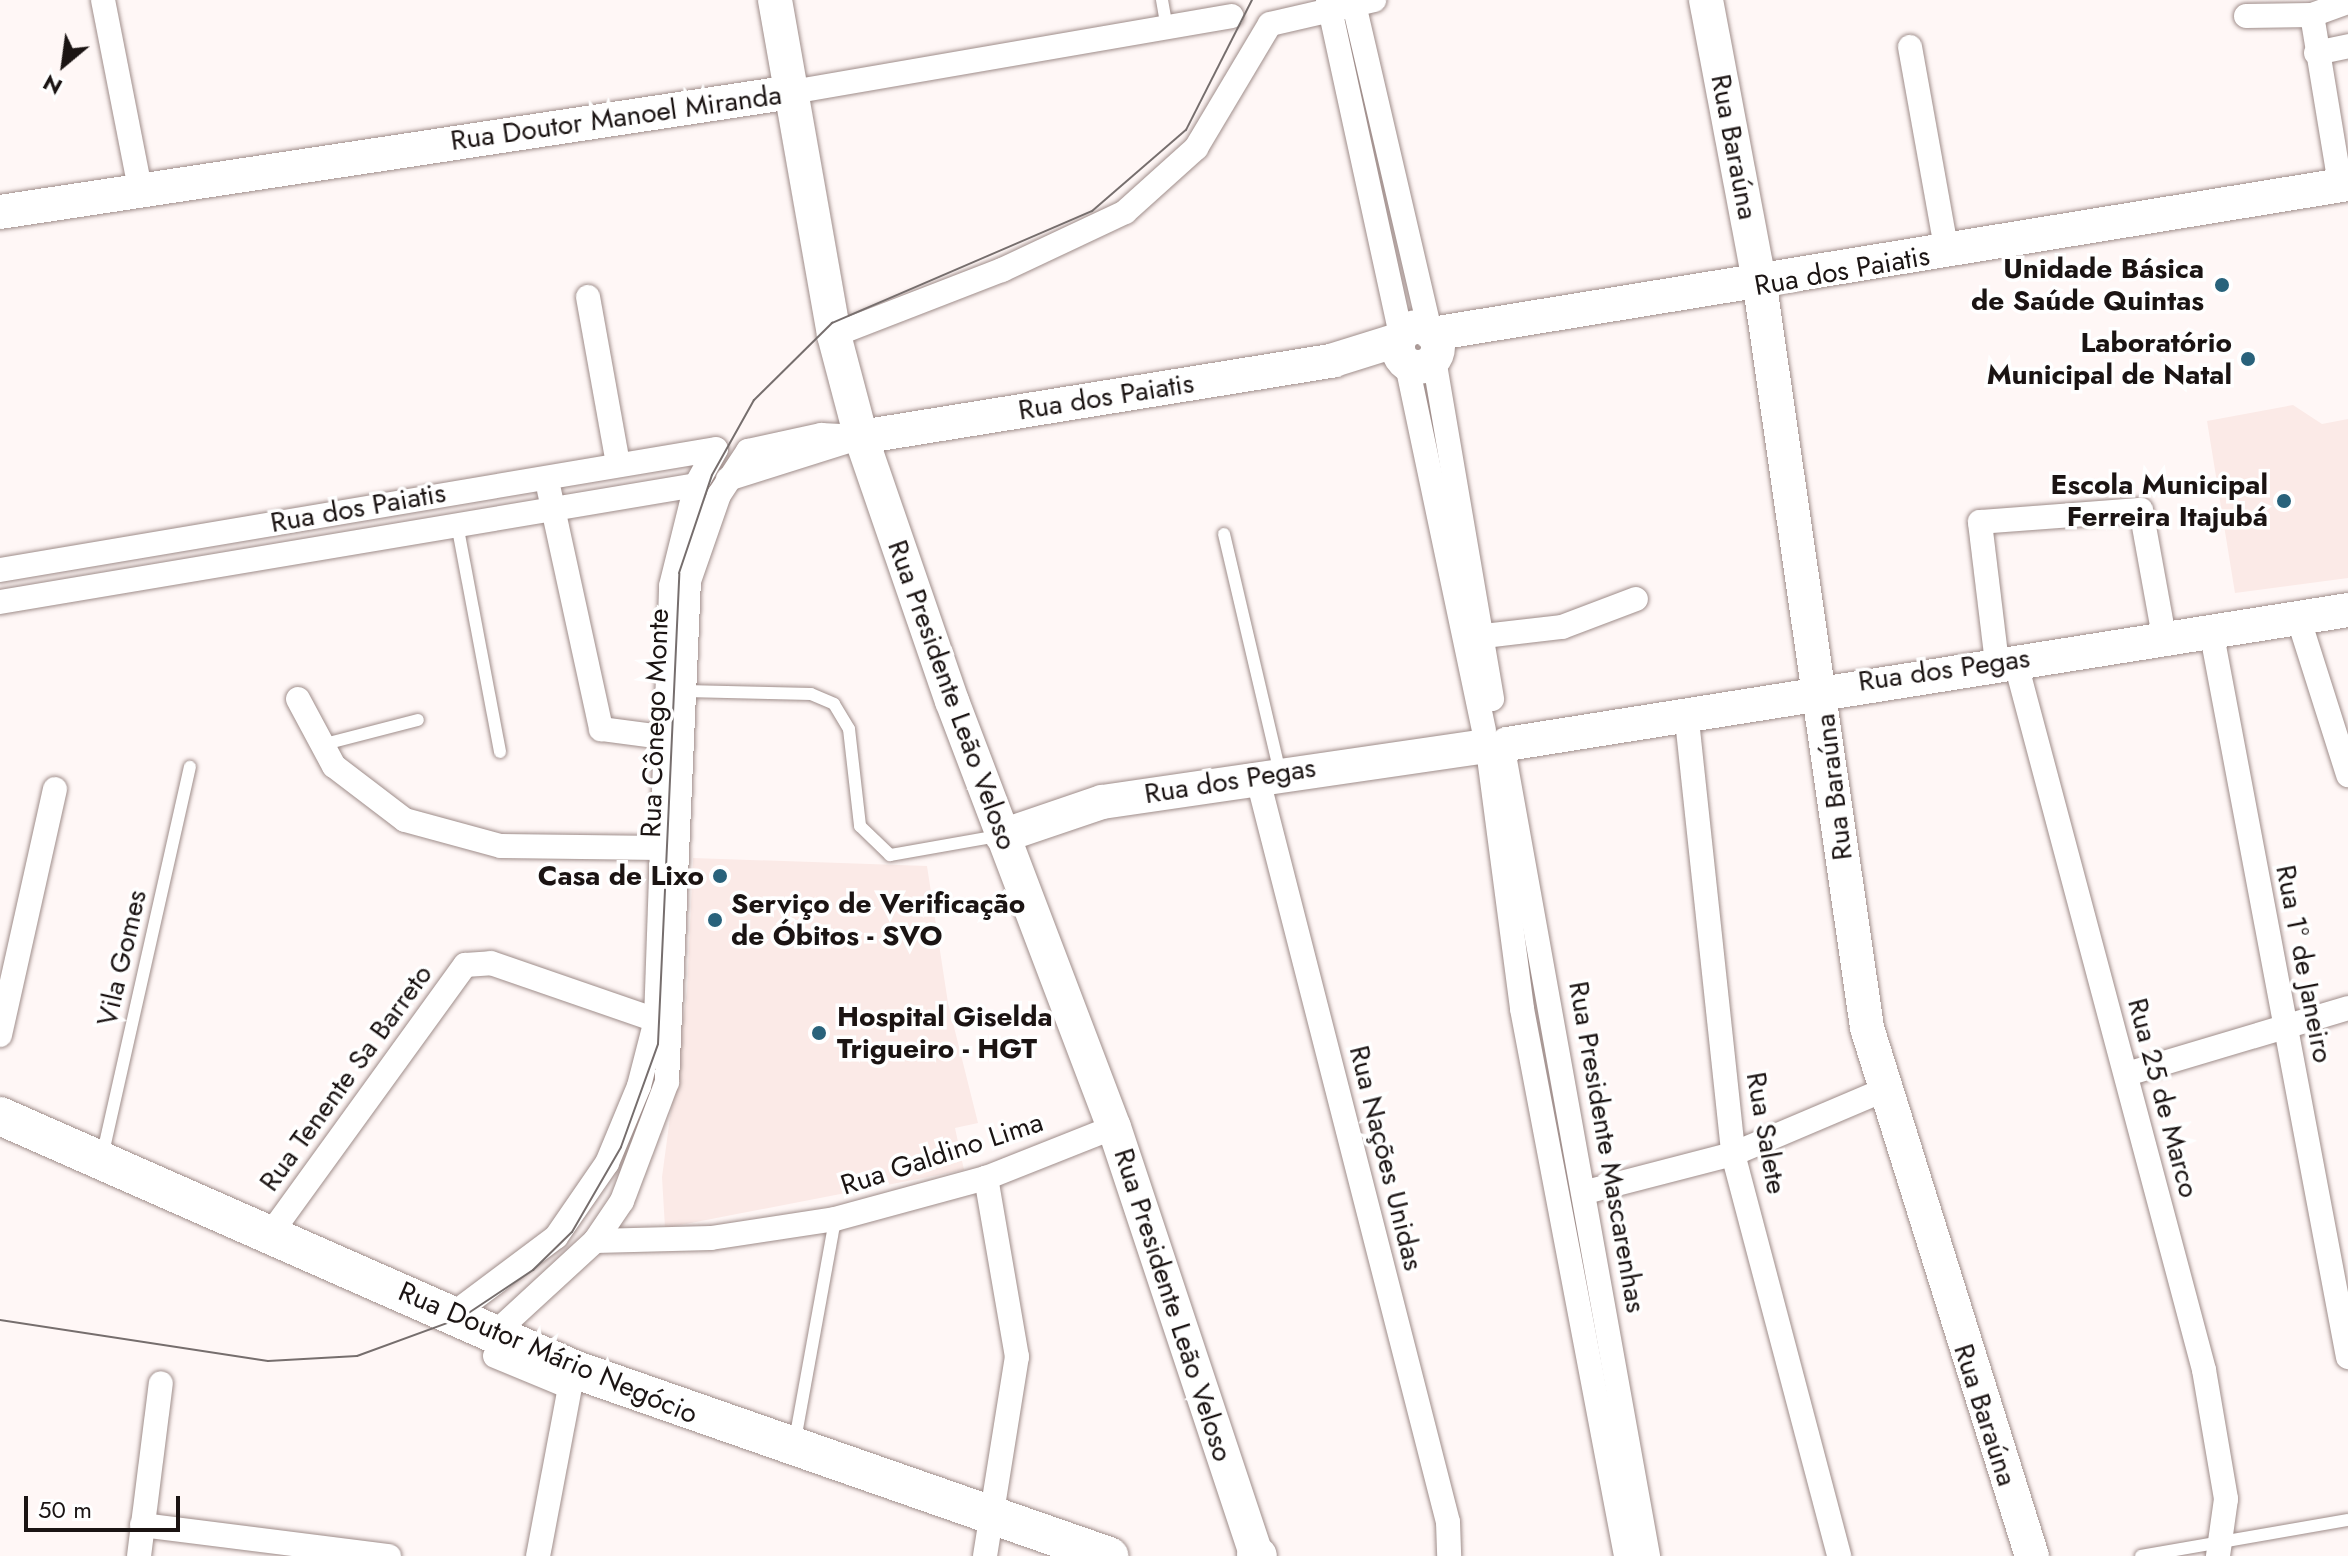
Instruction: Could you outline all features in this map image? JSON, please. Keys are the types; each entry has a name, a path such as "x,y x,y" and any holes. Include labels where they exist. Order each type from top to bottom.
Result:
{"main road":[{"name":"Rua Presidente Leão Veloso","path":"775,0 834,335 861,437 1002,836 1114,1127 1257,1556"},
{"name":"Rua Baraúna","path":"1706,0 1760,286 1822,688 1854,958 1884,1090 2032,1556"},
{"name":"Rua Doutor Manoel Miranda","path":"0,212 140,188 792,92"},
{"name":"Rua dos Paiatis","path":"861,437 1418,348 1477,331 1760,286 2344,184"},
{"name":"Rua dos Pegas","path":"1002,836 1102,802 1268,774 2348,610"},
{"name":"Rua Doutor Mário Negócio","path":"0,1116 452,1315 495,1344 793,1451 1109,1556"}],"street":[{"path":"103,0 140,188"},
{"path":"834,335 1002,270 1125,212 1196,148 1263,33 1280,19 1361,1"},
{"name":"Rua Presidente Mascarenhas","path":"1361,1 1418,348 1490,739 1586,1192 1648,1556"},
{"path":"2246,16 2312,15 2348,2"},
{"name":"Rua Presidente Mascarenhas","path":"1327,7 1418,348 1484,636 1490,739 1522,1009 1626,1556"},
{"path":"2312,15 2316,53 2344,184"},
{"name":"Rua Doutor Manoel Miranda","path":"792,92 1231,16"},
{"path":"2316,53 2348,46"},
{"path":"1910,47 1947,253"},
{"path":"588,297 618,463"},
{"name":"Rua dos Paiatis","path":"748,451 821,435 861,437"},
{"name":"Rua dos Paiatis","path":"728,479 861,437"},
{"name":"Rua dos Paiatis","path":"0,570 618,463 716,449"},
{"name":"Rua Cônego Monte","path":"452,1315 540,1254 575,1213 618,1141 656,1020 662,737 671,586 696,485 716,449"},
{"name":"Rua Cônego Monte","path":"495,1344 595,1241 642,1151 672,1053 689,581 728,479 748,451"},
{"path":"547,476 601,729 662,737"},
{"name":"Rua dos Paiatis","path":"0,602 426,525 696,485"},
{"path":"420,498 426,525"},
{"name":"Rua 25 de Marco","path":"2164,637 2141,510 1980,522 2006,662 2127,1074 2215,1423 2226,1499 2220,1548"},
{"path":"1484,636 1562,627 1636,599"},
{"path":"2298,617 2348,775"},
{"name":"Rua 1º de Janeiro","path":"2211,630 2348,1357"},
{"path":"298,699 318,746 380,805 457,838 661,848"},
{"name":"Rua Salete","path":"1686,711 1733,1154 1839,1556"},
{"name":"Rua Nações Unidas","path":"1268,774 1448,1522 1449,1556"},
{"path":"0,1035 55,789"},
{"name":"Rua Tenente Sa Barreto","path":"271,1233 465,965 491,963 656,1020"},
{"path":"2127,1074 2348,1008"},
{"path":"1586,1192 1733,1154 1884,1090"},
{"name":"Rua Galdino Lima","path":"595,1241 711,1238 835,1219 986,1178 1114,1127"},
{"path":"985,1556 995,1518 1017,1357 986,1178"},
{"path":"495,1344 570,1387 538,1556"},
{"path":"139,1556 161,1383"},
{"path":"142,1525 389,1556"}],"lane":[{"path":"1162,0 1167,27"},
{"path":"456,520 500,752"},
{"path":"1224,534 1268,774"},
{"path":"685,691 811,694 834,704 849,729 860,826 890,855 1002,836"},
{"path":"318,746 418,720"},
{"name":"Vila Gomes","path":"101,1160 190,767"},
{"path":"793,1451 835,1219"},
{"path":"2141,1556 2220,1548 2348,1520"}],"shaded area":[{"name":"Escola Municipal Ferreira Itajubá","path":"2293,405 2322,424 2348,419 2348,578 2235,593 2207,421"},
{"name":"Hospital Giselda Trigueiro - HGT","path":"693,858 927,866 948,1003 978,1123 955,1128 964,1170 665,1228 662,1177 687,991"}],"tram line":[{"path":"0,1320 268,1361 357,1356 461,1318 533,1270 572,1232 621,1147 658,1044 679,573 712,475 754,400 832,323 1092,211 1186,130 1252,0"}],"place":[{"name":"Unidade Básica de Saúde Quintas","path":"2222,285"},
{"name":"Laboratório Municipal de Natal","path":"2248,359"},
{"name":"Escola Municipal Ferreira Itajubá","path":"2284,501"},
{"name":"Casa de Lixo","path":"720,876"},
{"name":"Serviço de Verificação de Óbitos - SVO","path":"715,920"},
{"name":"Hospital Giselda Trigueiro - HGT","path":"819,1033"}]}
